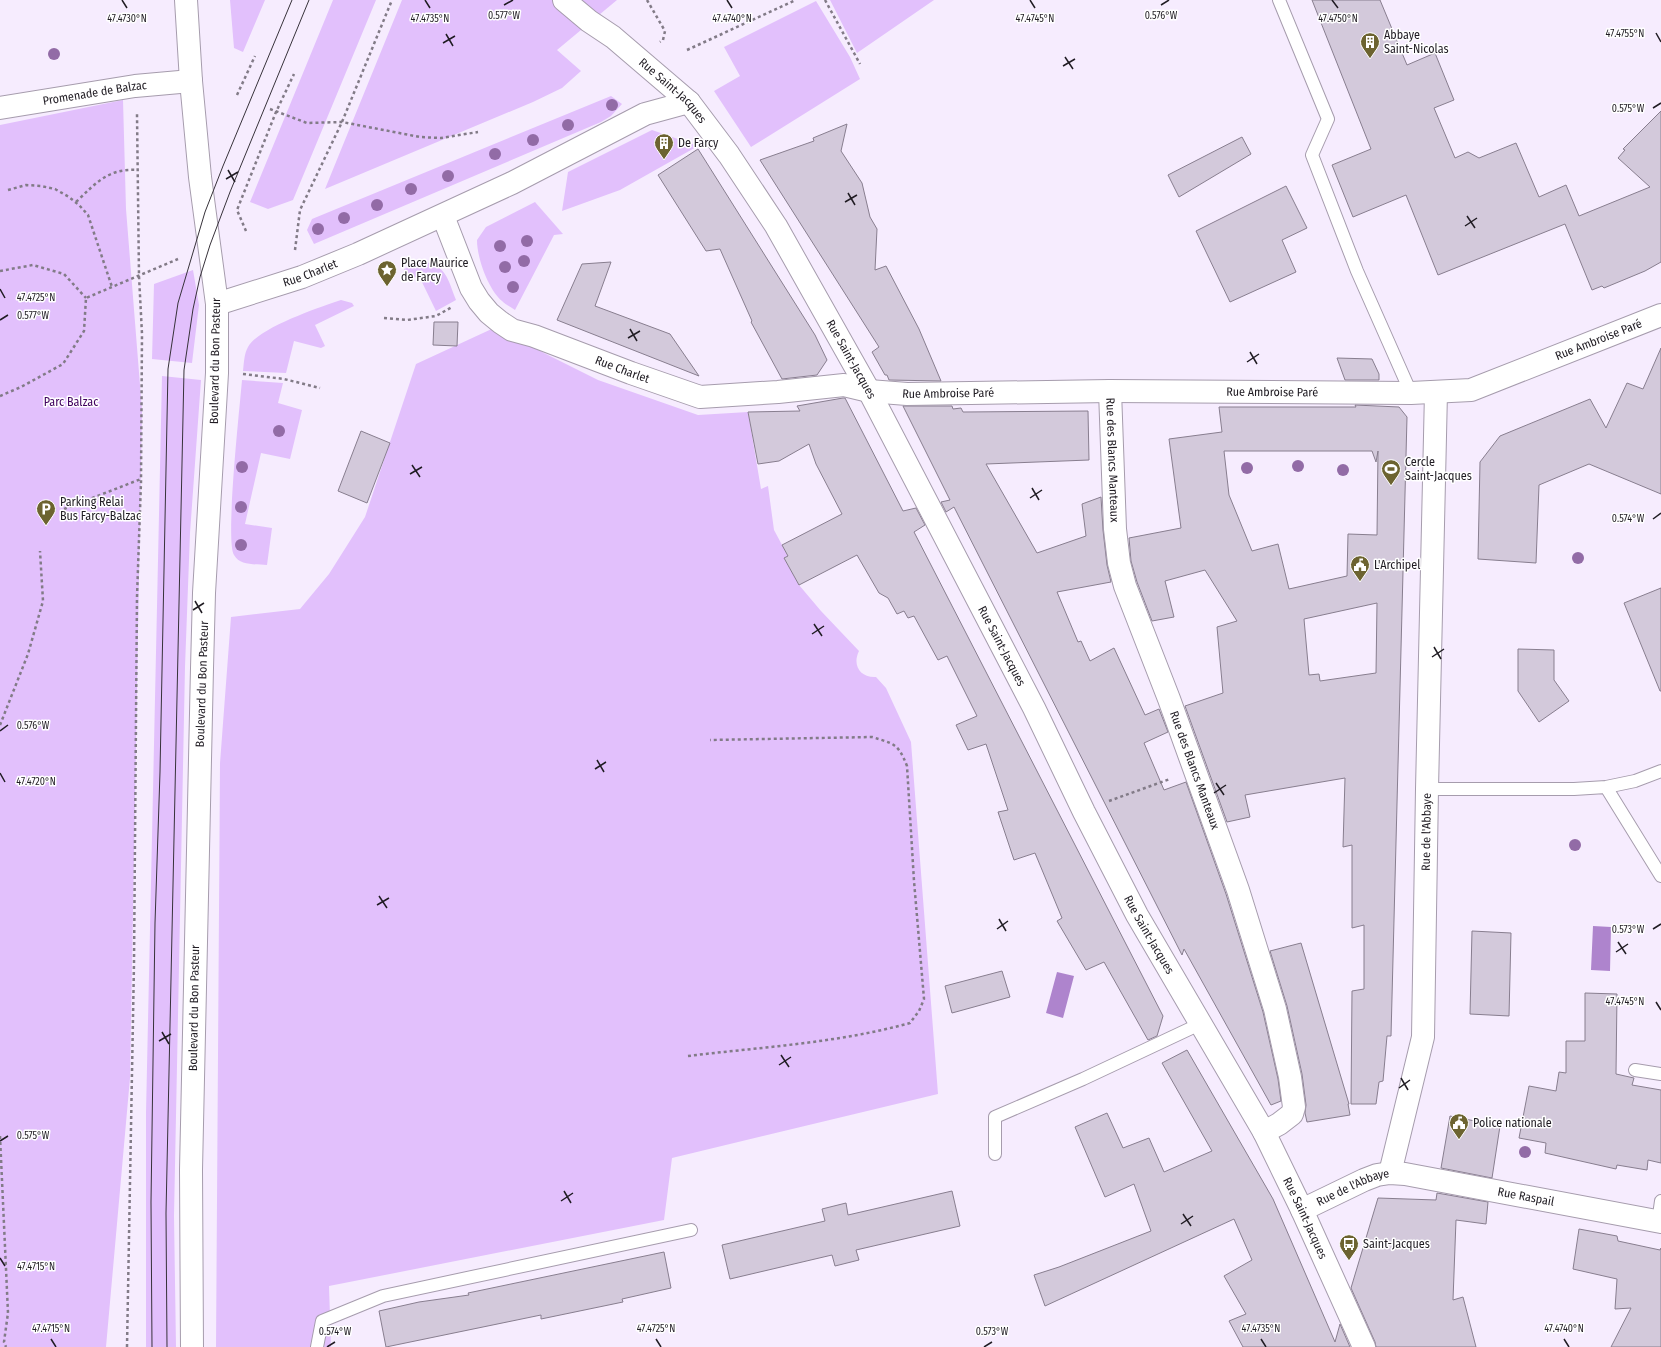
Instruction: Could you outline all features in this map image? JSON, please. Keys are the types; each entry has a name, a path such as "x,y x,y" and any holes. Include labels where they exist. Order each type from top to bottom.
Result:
{"street":[{"name":"Boulevard du Bon Pasteur","path":"186,0 191,81 200,177 217,304 217,373 204,593 201,692 191,1170 192,1347"},
{"name":"Rue Saint-Jacques","path":"564,0 639,59 689,102 729,155 776,226 869,391 1034,708 1084,812 1134,908 1264,1132 1302,1210 1364,1347"},
{"name":"Promenade de Balzac","path":"0,108 135,86 191,81"},
{"name":"Rue Charlet","path":"217,304 302,277 358,254 512,183 645,114 689,102"},
{"name":"Rue Charlet","path":"443,216 471,288 489,313 512,330 534,336 700,397 778,392 844,385 869,391"},
{"name":"Rue Ambroise Paré","path":"869,391 907,394 1110,391 1436,392 1471,390 1661,315"},
{"name":"Rue des Blancs Manteaux","path":"1110,391 1115,529 1119,564 1125,586 1169,699 1238,890 1275,1009 1290,1077 1294,1107 1292,1114 1288,1118 1264,1132"},
{"name":"Rue de l'Abbaye","path":"1302,1210 1364,1180 1390,1173 1423,1037 1436,392"},
{"name":"Rue Raspail","path":"1390,1173 1405,1174 1660,1215"}],"lane":[{"path":"1279,0 1328,119 1312,155 1357,271 1411,392"},
{"path":"1427,789 1574,789 1606,787 1635,781 1661,770"},
{"path":"1606,787 1661,876"},
{"path":"995,1154 995,1117 1083,1079 1200,1024"},
{"path":"1635,1070 1661,1074"},
{"path":"317,1347 322,1321 383,1296 691,1230"}],"path":[{"path":"295,253 300,210 342,122 392,0"},
{"path":"639,59 664,40 665,31 647,0"},
{"path":"687,50 796,0"},
{"path":"825,0 860,64"},
{"path":"237,95 255,56"},
{"path":"246,231 237,210 276,112 294,74"},
{"path":"270,109 307,122 342,122 420,137 441,138 478,132"},
{"path":"127,1347 134,962 137,598 141,479 142,334 139,276 137,114"},
{"path":"76,202 111,172 129,169 138,170"},
{"path":"8,190 26,185 41,186 55,190 76,202 88,216 112,287"},
{"path":"86,298 178,259"},
{"path":"0,271 33,265 64,274 86,298 84,331 63,364 22,387 0,396"},
{"path":"384,318 407,320 436,316 456,305"},
{"path":"239,374 284,379 320,388"},
{"path":"64,509 141,479"},
{"path":"0,725 28,654 43,602 40,551"},
{"path":"688,1056 850,1037 894,1027 910,1023 919,1010 924,999 914,881 907,766 902,753 894,744 872,737 710,740"},
{"path":"1105,803 1171,778"},
{"path":"0,1136 8,1313 4,1342 6,1347"}],"green space":[{"path":"230,0 265,0 243,52 234,48"},
{"path":"333,0 376,0 293,200 268,209 250,202"},
{"path":"402,0 617,0 557,50 581,71 562,88 533,102 325,189"},
{"path":"830,0 934,0 857,53"},
{"path":"816,1 850,57 860,79 751,147 714,91 740,76 724,47"},
{"path":"611,96 622,104 611,116 601,122 314,244 307,230 312,219"},
{"name":"Parc Balzac","path":"123,100 126,209 142,410 130,1078 106,1347 0,1347 0,125"},
{"path":"652,130 698,146 620,190 562,211 568,172"},
{"path":"535,202 563,234 554,235 515,310 497,296 492,289 481,264 477,240 486,227"},
{"path":"421,262 429,263 441,269 448,279 456,300 436,311 419,276 410,279 404,269"},
{"path":"193,270 199,305 192,363 152,359 154,284"},
{"path":"341,300 352,303 354,306 315,325 325,346 321,348 294,341 286,373 243,371 248,347 254,340 290,319"},
{"path":"496,327 598,380 698,415 748,412 761,489 768,486 774,530 788,556 784,558 799,585 821,611 859,651 856,661 859,670 870,677 876,677 886,688 911,742 938,1094 672,1158 664,1220 329,1286 331,1347 216,1347 220,763 231,617 300,609 329,574 365,517 416,364"},
{"path":"162,376 201,380 190,533 185,667 174,1216 176,1347 146,1347 146,1113"},
{"path":"242,380 283,383 278,403 302,410 290,459 261,453 245,524 272,528 267,565 249,564 240,561 234,555 232,544 232,500"}],"shaded area":[{"path":"1593,926 1611,927 1610,971 1591,970"},
{"path":"1057,972 1074,976 1063,1018 1046,1013"}],"building":[{"path":"1312,0 1380,0 1407,65 1435,53 1454,100 1434,108 1455,158 1468,152 1479,158 1516,143 1539,197 1566,185 1579,216 1650,187 1618,158 1625,150 1623,149 1661,111 1661,262 1645,271 1604,288 1602,286 1592,290 1565,224 1438,275 1406,195 1353,217 1332,165 1371,149"},
{"path":"847,124 841,151 862,183 870,217 877,229 875,270 886,266 919,329 941,381 889,380 872,352 879,347 760,160 814,141 813,138"},
{"path":"1242,137 1251,154 1179,197 1168,175"},
{"path":"698,149 815,335 827,360 817,375 782,379 751,322 752,321 720,249 706,251 658,175"},
{"path":"1286,186 1307,228 1282,240 1296,272 1230,302 1196,231"},
{"path":"611,262 595,306 670,334 699,376 557,320 582,264"},
{"path":"434,322 458,322 457,346 433,345"},
{"path":"1661,348 1661,494 1589,464 1539,485 1536,563 1478,559 1480,462 1500,436 1590,399 1606,428 1627,383 1643,389"},
{"path":"1337,358 1372,359 1379,374 1379,380 1345,380"},
{"path":"845,398 903,511 916,508 925,525 914,532 1163,1016 1157,1036 1148,1040 1104,962 1086,970 1057,921 1062,918 1035,853 1014,860 998,812 1008,810 986,744 968,750 956,725 977,716 947,656 938,660 914,616 908,618 904,611 897,614 888,598 879,593 857,555 799,585 784,558 788,556 782,545 842,514 816,464 809,444 779,461 758,464 748,412 800,411 797,406"},
{"path":"1355,405 1399,407 1407,417 1391,1036 1387,1036 1383,1081 1379,1082 1376,1104 1351,1104 1352,991 1364,989 1364,925 1352,928 1352,845 1343,847 1345,778 1245,795 1250,817 1227,822 1185,706 1223,693 1217,627 1237,621 1205,570 1165,581 1174,617 1152,621 1137,582 1131,561 1129,538 1181,528 1169,439 1222,432 1219,407 1356,407","holes":["1224,451 1372,451 1376,462 1378,451 1377,535 1348,534 1347,576 1289,589 1278,544 1252,551 1229,495","1377,603 1376,673 1320,681 1319,674 1309,675 1304,619"]},
{"path":"903,406 952,406 953,409 961,408 963,412 1088,411 1089,460 986,464 1037,553 1086,536 1082,504 1101,497 1107,565 1111,582 1057,592 1078,642 1081,641 1090,661 1114,648 1145,715 1159,709 1168,732 1144,743 1164,790 1186,782 1226,894 1263,1012 1278,1079 1281,1101 1271,1105 1184,949 1182,955 954,507 946,512 941,502 950,500"},
{"path":"361,431 390,443 367,503 338,491"},
{"path":"1661,588 1661,691 1660,691 1624,603"},
{"path":"1518,649 1554,650 1554,680 1569,701 1539,722 1518,691"},
{"path":"1472,931 1511,933 1509,1016 1470,1014"},
{"path":"1301,943 1349,1104 1350,1115 1307,1122 1302,1074 1287,1006 1270,951"},
{"path":"1002,971 1010,997 952,1013 945,986"},
{"path":"1585,993 1617,994 1616,1074 1634,1078 1632,1085 1661,1090 1661,1163 1648,1160 1647,1170 1617,1165 1616,1169 1545,1153 1546,1143 1519,1138 1529,1086 1556,1091 1559,1072 1566,1073 1566,1041 1585,1041"},
{"path":"1187,1050 1273,1199 1335,1342 1340,1324 1350,1347 1243,1347 1229,1321 1246,1314 1224,1276 1252,1260 1234,1219 1045,1306 1034,1275 1059,1267 1151,1231 1134,1184 1105,1197 1075,1127 1107,1113 1123,1148 1149,1138 1164,1172 1212,1151 1162,1063"},
{"path":"1450,1116 1500,1126 1492,1178 1441,1168"},
{"path":"952,1191 960,1226 856,1250 859,1260 835,1266 832,1255 730,1279 722,1245 825,1221 822,1209 846,1203 848,1215"},
{"path":"1437,1193 1488,1202 1486,1224 1456,1220 1453,1300 1463,1297 1476,1347 1376,1347 1351,1288 1378,1198 1436,1200"},
{"path":"1579,1229 1617,1236 1618,1241 1660,1250 1661,1248 1661,1347 1611,1347 1631,1308 1615,1309 1617,1279 1573,1269"},
{"path":"664,1252 671,1288 622,1299 623,1302 541,1319 541,1315 386,1347 379,1311 419,1302 469,1295 468,1293"}],"tram line":[{"path":"152,1347 151,1202 155,923 160,772 168,369 178,303 205,212 292,0"},
{"path":"167,1347 166,1213 184,370 193,309 200,277 210,245 230,192 309,0"}],"place":[{"name":"Abbaye Saint-Nicolas","path":"1370,59"},
{"name":"De Farcy","path":"664,160"},
{"name":"Place Maurice de Farcy","path":"387,287"},
{"name":"Cercle Saint-Jacques","path":"1391,486"},
{"name":"Parking Relai Bus Farcy-Balzac","path":"46,526"},
{"name":"L'Archipel","path":"1360,582"},
{"name":"Police nationale","path":"1459,1140"},
{"name":"Saint-Jacques","path":"1349,1261"}]}
